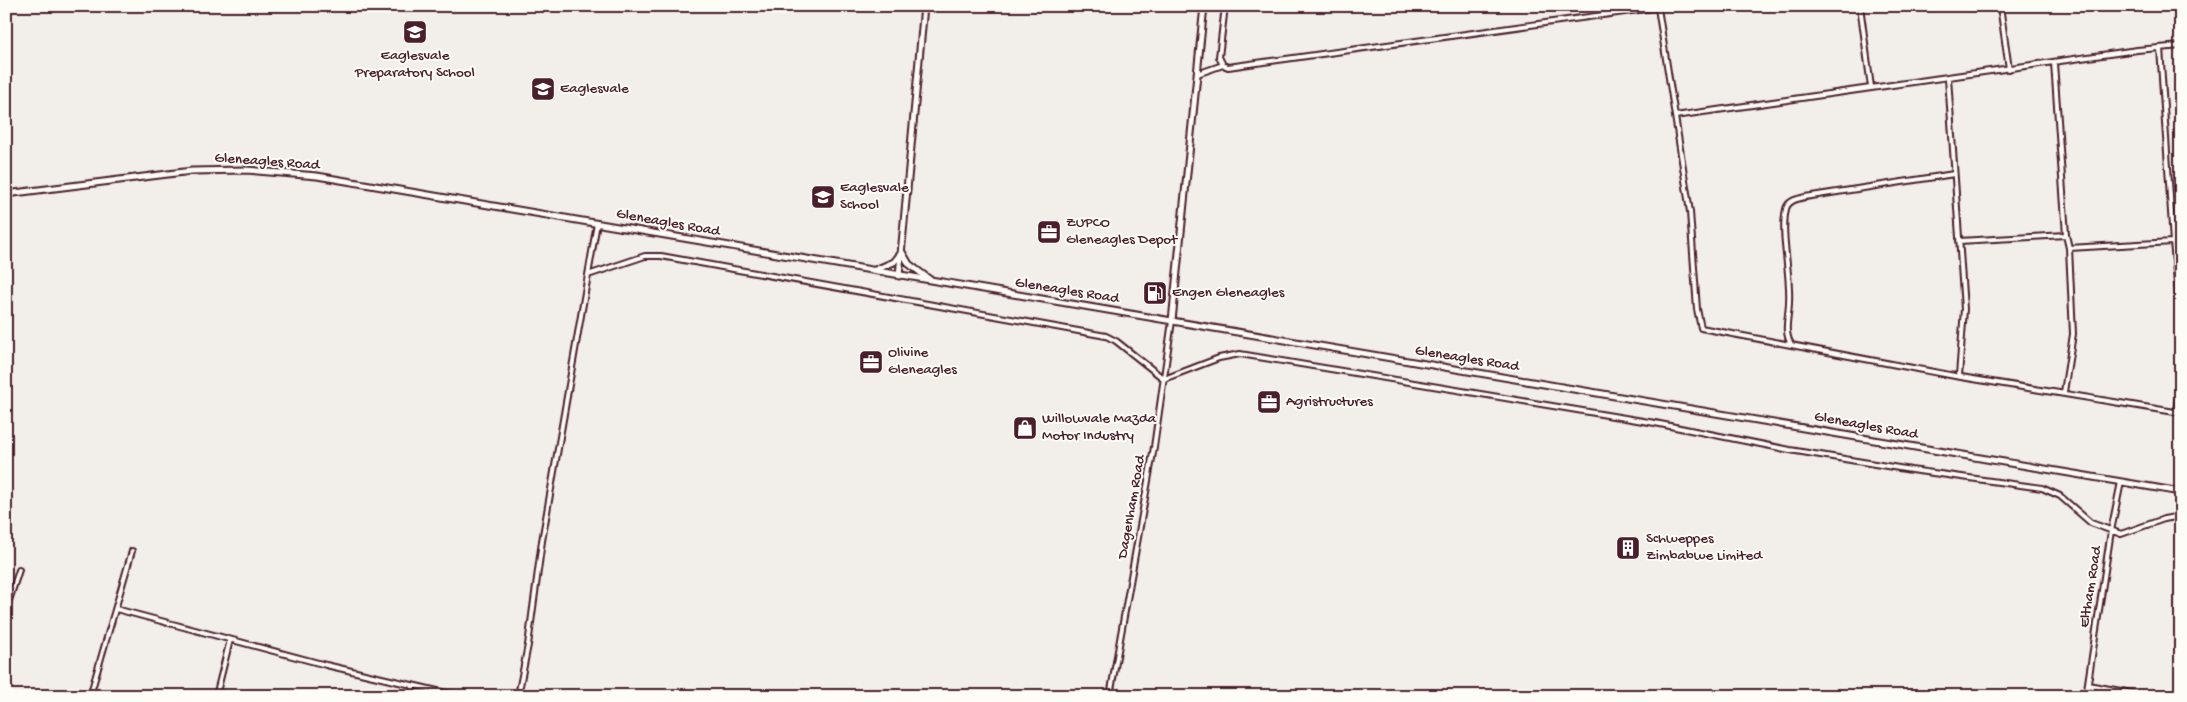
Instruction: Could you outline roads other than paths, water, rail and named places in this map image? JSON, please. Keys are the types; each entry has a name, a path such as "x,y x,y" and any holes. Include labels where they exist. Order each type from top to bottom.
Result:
{"street":[{"path":"899,276 924,6"},
{"path":"1172,321 1204,6"},
{"path":"1222,65 1220,54 1225,6"},
{"path":"1197,74 1222,65 1235,67 1668,6"},
{"path":"1860,6 1871,87"},
{"path":"2000,6 2009,69"},
{"path":"1658,8 1690,212 1697,309 1701,328 1959,376 2181,413"},
{"path":"1675,116 1871,87 2181,46"},
{"path":"2160,48 2173,242 2181,322"},
{"path":"2054,62 2066,235 2069,248 2073,334 2064,392"},
{"path":"1948,78 1964,323 1959,376"},
{"name":"Gleneagles Road","path":"6,194 183,172 269,172 317,176 2181,492"},
{"path":"1791,344 1786,333 1790,292 1786,223 1786,208 1789,204 1805,197 1954,174"},
{"path":"518,696 528,645 542,541 597,223"},
{"path":"2172,226 2181,226"},
{"path":"1959,241 2066,235"},
{"path":"2069,248 2173,242"},
{"path":"871,271 894,262 902,252"},
{"path":"902,252 909,264 931,281"},
{"path":"588,275 645,256 661,256 1106,336 1116,341 1164,379 1219,358 1240,354 1655,423 1790,450 1911,470 2042,488 2060,496 2091,523 2111,532 2121,534 2164,519 2181,516"},
{"path":"2175,262 2181,262"},
{"name":"Dagenham Road","path":"1110,696 1164,379 1172,321"},
{"path":"2176,412 2181,371"},
{"name":"Eltham Road","path":"2086,696 2111,532 2121,482"},
{"path":"90,696 132,551"},
{"path":"6,610 19,570"},
{"path":"116,609 413,687 459,696"},
{"path":"216,696 230,640"},
{"path":"2088,685 2148,696"},
{"path":"412,696 413,687"}],"place":[{"name":"Eaglesvale Preparatory School","path":"415,32"},
{"name":"Eaglesvale","path":"543,89"},
{"name":"Eaglesvale School","path":"823,197"},
{"name":"ZUPCO Gleneagles Depot","path":"1049,232"},
{"name":"Engen Gleneagles","path":"1155,293"},
{"name":"Olivine Gleneagles","path":"871,362"},
{"name":"Agristructures","path":"1269,402"},
{"name":"Willowvale Mazda Motor Industry","path":"1025,428"},
{"name":"Schweppes Zimbabwe Limited","path":"1628,548"}]}
